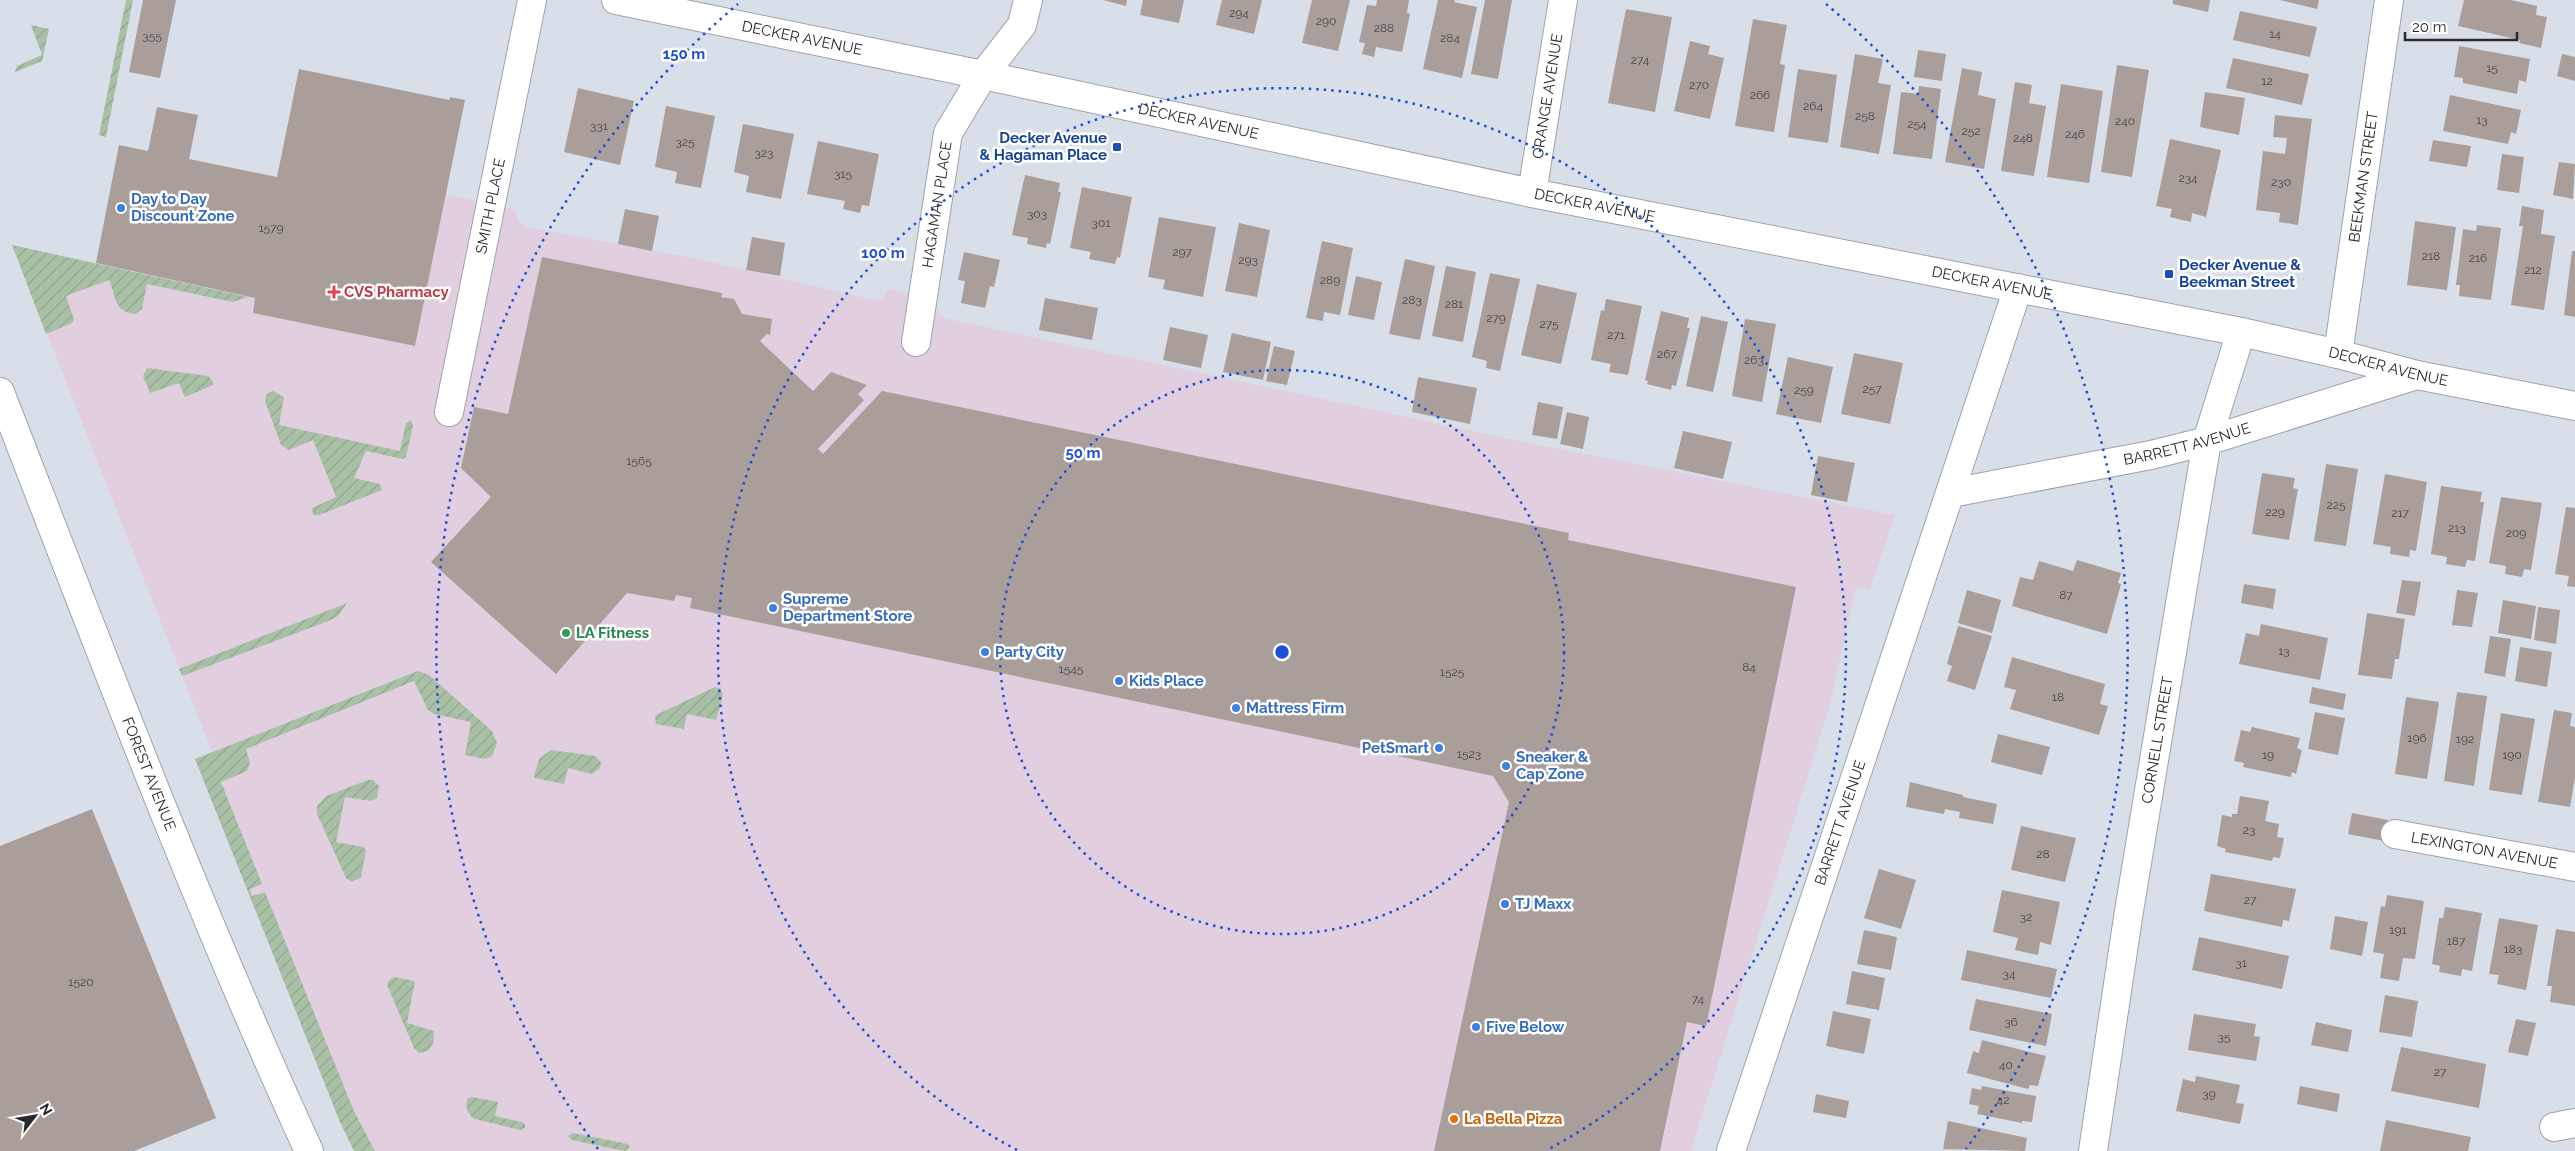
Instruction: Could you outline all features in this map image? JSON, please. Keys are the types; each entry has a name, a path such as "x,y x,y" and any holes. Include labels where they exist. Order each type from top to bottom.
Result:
{"street":[{"name":"SMITH PLACE","path":"449,412 532,0"},
{"name":"DECKER AVENUE","path":"616,0 983,75 1532,193 2241,332 2338,354 2417,375 2575,406"},
{"name":"HAGAMAN PLACE","path":"916,342 948,133 983,75 1022,25 1028,0"},
{"name":"ORANGE AVENUE","path":"1532,193 1563,0"},
{"name":"BEEKMAN STREET","path":"2338,354 2389,0"},
{"name":"BARRETT AVENUE","path":"1731,1151 2018,288"},
{"name":"CORNELL STREET","path":"2093,1151 2130,910 2207,441 2241,332"},
{"name":"BARRETT AVENUE","path":"1951,493 2151,455 2207,441 2417,375"},
{"name":"FOREST AVENUE","path":"0,392 159,800 283,1096 308,1151"},
{"name":"LEXINGTON AVENUE","path":"2395,834 2575,867"}],"shaded area":[{"path":"446,194 516,210 517,220 528,227 699,259 874,300 884,297 888,288 935,301 935,310 944,318 1520,441 1895,515 1870,590 1856,587 1829,708 1691,1151 354,1151 340,1122 195,759 212,752 12,245 255,298 253,313 415,346"}],"green space":[{"path":"126,0 133,0 106,137 99,135"},
{"path":"31,25 49,29 42,61 15,72 17,66 42,55"},
{"path":"12,245 248,297 233,302 147,284 142,309 135,314 119,307 109,280 66,296 74,319 72,323 46,334"},
{"path":"147,368 208,376 213,381 213,385 185,397 179,383 150,393 143,376"},
{"path":"273,391 284,397 279,425 400,451 406,423 411,420 413,426 406,457 403,459 366,451 354,478 380,484 382,490 319,515 313,515 312,508 336,497 313,440 289,450 281,445 265,401 267,394"},
{"path":"347,603 338,616 331,620 182,676 179,669"},
{"path":"418,671 429,675 492,731 497,743 492,756 486,759 465,755 471,722 434,714 428,710 414,681 246,749 250,763 247,771 221,782 262,884 250,889 252,896 265,892 354,1111 375,1151 354,1151 340,1122 195,759"},
{"path":"715,687 720,688 723,696 716,720 687,714 684,729 656,724 655,716"},
{"path":"551,750 595,756 601,762 600,768 592,774 568,768 564,784 535,778 539,759"},
{"path":"368,780 373,780 379,786 377,798 371,801 345,797 336,842 363,847 366,850 361,877 352,882 346,878 317,814 317,806 326,796"},
{"path":"394,977 415,981 407,1023 434,1031 433,1044 428,1051 419,1053 414,1048 387,985 389,980"},
{"path":"472,1097 498,1102 495,1116 521,1122 525,1124 525,1128 520,1130 475,1119 469,1113 467,1107 468,1098"},
{"path":"573,1133 628,1144 630,1148 624,1151 572,1140 568,1136"}],"building":[{"path":"143,0 176,0 160,78 129,72"},
{"path":"1103,0 1127,0 1126,6"},
{"path":"1143,0 1184,0 1179,23 1140,15"},
{"path":"1222,0 1262,0 1254,34 1216,25"},
{"path":"1312,0 1350,0 1338,51 1302,43"},
{"path":"1377,0 1409,0 1407,13 1410,14 1402,52 1376,47 1374,57 1362,54 1365,43 1359,42 1367,5 1376,6"},
{"path":"1438,0 1455,0 1454,2 1477,7 1462,78 1423,69"},
{"path":"1485,0 1512,0 1498,79 1471,74"},
{"path":"2173,0 2210,0 2208,12 2173,4"},
{"path":"2280,0 2319,0 2317,9"},
{"path":"2464,0 2511,0 2537,6 2536,15 2547,17 2541,48 2519,43 2520,40 2458,26"},
{"path":"1626,9 1672,17 1655,112 1608,103"},
{"path":"2240,11 2317,27 2310,57 2233,40"},
{"path":"1753,19 1787,25 1780,64 1785,65 1774,132 1735,126"},
{"path":"1690,41 1710,46 1708,54 1724,58 1710,119 1674,111"},
{"path":"2459,46 2530,59 2526,82 2519,80 2517,94 2463,83 2463,78 2454,77"},
{"path":"1918,50 1946,54 1942,81 1914,77"},
{"path":"1855,54 1883,59 1878,83 1891,85 1879,154 1840,147"},
{"path":"2562,54 2575,57 2575,81 2557,76"},
{"path":"2233,58 2309,74 2302,105 2226,88"},
{"path":"2117,65 2149,70 2132,177 2101,172"},
{"path":"1962,68 1982,72 1978,95 1996,99 1984,169 1945,162"},
{"path":"299,69 449,100 450,97 465,100 415,346 253,313 255,298 96,263 119,145 148,151 157,107 198,115 189,159 277,177"},
{"path":"1798,69 1837,75 1828,143 1788,137"},
{"path":"2015,82 2032,85 2029,103 2046,106 2034,176 2001,171"},
{"path":"2061,84 2103,91 2089,183 2047,177"},
{"path":"1919,86 1941,89 1932,159 1893,154 1901,92 1918,94"},
{"path":"578,88 634,101 620,165 564,152"},
{"path":"2205,92 2245,98 2239,135 2200,127"},
{"path":"2450,95 2521,110 2516,134 2511,132 2508,144 2443,131"},
{"path":"666,106 715,116 701,188 675,183 677,172 655,167"},
{"path":"2275,115 2312,119 2298,225 2279,222 2280,213 2256,210 2263,151 2285,154 2287,138 2273,137"},
{"path":"743,124 794,134 781,199 746,192 749,176 734,172"},
{"path":"2170,139 2221,150 2206,217 2192,213 2191,222 2170,217 2172,209 2156,206"},
{"path":"2433,140 2471,146 2467,167 2429,161"},
{"path":"818,141 879,154 869,206 862,205 860,213 843,209 845,201 807,194"},
{"path":"2502,154 2524,157 2519,193 2497,190"},
{"path":"2559,162 2575,164 2573,199 2553,195"},
{"path":"1025,175 1060,183 1058,192 1061,192 1050,244 1047,243 1046,248 1027,244 1028,238 1012,235"},
{"path":"1082,187 1132,197 1120,258 1117,257 1115,264 1089,259 1091,252 1070,248"},
{"path":"2522,206 2544,210 2541,234 2555,236 2544,310 2511,305 2523,226 2519,226"},
{"path":"625,209 659,216 652,251 618,244"},
{"path":"1159,217 1216,227 1203,297 1163,289 1165,280 1148,277"},
{"path":"2415,221 2456,227 2447,290 2407,285"},
{"path":"1239,223 1270,230 1257,297 1225,291"},
{"path":"2477,225 2501,228 2491,300 2459,296 2460,285 2456,285 2463,229 2476,231"},
{"path":"752,237 785,243 780,276 746,270"},
{"path":"1322,241 1353,248 1340,315 1324,312 1323,321 1306,318"},
{"path":"2572,251 2575,251 2575,317 2564,315"},
{"path":"964,252 1000,260 994,287 990,286 985,308 961,303 965,281 958,280"},
{"path":"542,257 722,293 721,297 734,299 742,314 772,319 770,335 767,334 760,341 813,391 831,372 867,385 858,394 864,400 818,449 823,454 882,391 1569,533 1568,540 1796,587 1706,1026 1687,1022 1660,1151 1434,1151 1509,802 1493,776 690,608 692,598 676,595 674,601 627,593 556,674 431,562 491,497 461,468 474,407 508,414"},
{"path":"1405,259 1435,266 1420,340 1389,334"},
{"path":"1446,266 1476,272 1463,342 1432,336"},
{"path":"1490,273 1520,279 1500,371 1486,368 1487,361 1472,357"},
{"path":"1356,276 1382,282 1374,320 1348,315"},
{"path":"1537,284 1577,293 1561,364 1521,355"},
{"path":"1045,298 1098,308 1092,340 1039,330"},
{"path":"1606,299 1642,306 1628,375 1609,372 1611,364 1591,360 1601,310 1604,311"},
{"path":"1661,311 1689,318 1687,328 1690,328 1676,386 1672,385 1671,390 1647,384 1648,381 1645,380"},
{"path":"1701,316 1728,322 1713,392 1686,386"},
{"path":"1745,319 1776,324 1762,402 1732,396"},
{"path":"1170,327 1208,335 1201,368 1163,360"},
{"path":"1232,333 1271,342 1263,380 1223,372"},
{"path":"1274,346 1295,351 1287,385 1266,381"},
{"path":"1854,353 1903,363 1890,424 1841,414"},
{"path":"1788,357 1833,367 1821,423 1776,414"},
{"path":"1418,377 1477,388 1470,424 1412,412"},
{"path":"1538,402 1563,407 1557,439 1532,435"},
{"path":"1567,412 1589,417 1583,449 1560,444"},
{"path":"1683,431 1732,442 1723,479 1674,468"},
{"path":"1818,456 1855,463 1847,502 1811,495"},
{"path":"2326,464 2358,469 2346,546 2314,541"},
{"path":"2262,473 2295,478 2293,488 2298,489 2289,540 2252,534"},
{"path":"2385,474 2427,482 2416,551 2410,550 2409,557 2390,554 2391,547 2373,544"},
{"path":"2441,486 2482,492 2480,502 2484,502 2475,561 2467,560 2465,567 2446,564 2447,557 2431,554"},
{"path":"2501,497 2542,503 2531,570 2524,569 2522,577 2505,574 2506,566 2489,563"},
{"path":"2566,507 2575,508 2575,587 2567,586 2569,576 2555,574"},
{"path":"2077,560 2121,573 2118,583 2121,584 2107,634 2012,606 2020,577 2033,580 2039,561 2073,571"},
{"path":"2402,580 2421,582 2415,616 2396,613"},
{"path":"2244,584 2276,589 2273,609 2241,603"},
{"path":"1967,590 2001,600 1992,633 1958,623"},
{"path":"2457,590 2478,593 2472,627 2452,625"},
{"path":"2503,600 2536,606 2531,639 2498,633"},
{"path":"2538,607 2560,610 2556,644 2534,640"},
{"path":"2367,613 2405,619 2399,659 2395,659 2392,679 2358,675"},
{"path":"2261,624 2328,638 2320,680 2239,664 2246,633 2259,636"},
{"path":"1958,626 1992,636 1975,690 1947,681 1952,666 1947,664"},
{"path":"2490,636 2511,639 2505,677 2484,673"},
{"path":"2520,647 2552,652 2547,687 2515,681"},
{"path":"2012,657 2105,684 2100,704 2108,706 2099,735 2010,709 2016,690 2004,687"},
{"path":"2312,687 2346,694 2343,710 2309,703"},
{"path":"2457,692 2487,696 2474,786 2444,781"},
{"path":"2406,697 2439,702 2427,779 2395,774"},
{"path":"2554,710 2572,713 2570,726 2575,727 2575,777 2570,807 2538,802"},
{"path":"2315,712 2345,718 2338,755 2308,749"},
{"path":"2501,713 2535,719 2522,795 2489,790"},
{"path":"2252,727 2300,738 2297,748 2302,750 2296,774 2292,772 2291,777 2243,767 2244,763 2234,761 2241,730 2250,732"},
{"path":"1998,734 2050,747 2042,775 1991,762"},
{"path":"1910,782 1963,795 1963,797 1997,804 1993,824 1959,818 1960,812 1945,809 1944,814 1906,807"},
{"path":"2240,796 2269,801 2265,821 2279,824 2277,837 2284,838 2280,858 2273,857 2272,861 2225,852 2226,849 2217,846 2222,815 2232,817 2232,814 2237,814"},
{"path":"92,809 216,1118 134,1151 0,1151 0,846"},
{"path":"2352,813 2388,820 2384,841 2348,834"},
{"path":"2021,826 2076,838 2065,882 2011,870"},
{"path":"1879,869 1916,880 1901,929 1864,918"},
{"path":"2211,874 2296,889 2289,921 2283,920 2282,927 2204,911"},
{"path":"2002,890 2060,902 2051,945 2040,942 2038,955 2015,950 2018,938 1993,932"},
{"path":"2387,895 2424,901 2415,959 2403,958 2399,981 2380,978 2384,954 2373,952 2381,906 2385,907"},
{"path":"2445,907 2482,913 2472,971 2462,969 2461,976 2439,972 2440,966 2432,964 2439,918 2443,918"},
{"path":"2335,916 2368,922 2362,956 2330,949"},
{"path":"2499,918 2538,925 2526,990 2497,984 2499,975 2489,974"},
{"path":"2556,929 2575,932 2575,1006 2550,1002 2552,986 2547,986"},
{"path":"1864,930 1897,937 1891,970 1857,964"},
{"path":"2199,937 2289,956 2282,989 2192,970"},
{"path":"1967,950 2057,969 2051,998 1961,980"},
{"path":"1852,971 1885,978 1879,1010 1846,1004"},
{"path":"2385,995 2418,1001 2412,1037 2379,1032"},
{"path":"1976,999 2052,1014 2046,1046 1969,1030"},
{"path":"1833,1011 1871,1019 1864,1054 1826,1046"},
{"path":"2194,1014 2256,1024 2254,1036 2260,1037 2256,1061 2188,1050"},
{"path":"2516,1019 2536,1023 2528,1056 2508,1052"},
{"path":"2316,1022 2352,1030 2348,1052 2311,1045"},
{"path":"1982,1040 2046,1056 2038,1086 2030,1085 2028,1089 1967,1073 1973,1051 1979,1053"},
{"path":"2401,1047 2486,1064 2479,1108 2391,1091"},
{"path":"2196,1076 2240,1085 2236,1103 2244,1104 2240,1124 2176,1111 2183,1079 2195,1082"},
{"path":"1982,1086 2036,1096 2032,1122 2022,1121 2022,1123 1977,1114 1979,1106 1969,1104 1972,1088 1981,1090"},
{"path":"2300,1086 2340,1094 2337,1112 2297,1104"},
{"path":"1816,1094 1849,1101 1846,1118 1813,1112"},
{"path":"2386,1120 2471,1137 2468,1151 2380,1151"},
{"path":"1948,1121 2027,1138 2025,1151 1943,1149"}],"place":[{"name":"Decker Avenue & Hagaman Place","path":"1117,147"},
{"name":"Day to Day Discount Zone","path":"121,208"},
{"name":"Decker Avenue & Beekman Street","path":"2169,274"},
{"name":"CVS Pharmacy","path":"334,292"},
{"name":"Supreme Department Store","path":"773,608"},
{"name":"LA Fitness","path":"566,633"},
{"name":"Party City","path":"985,652"},
{"name":"Kids Place","path":"1119,681"},
{"name":"Mattress Firm","path":"1236,708"},
{"name":"PetSmart","path":"1439,748"},
{"name":"Sneaker & Cap Zone","path":"1506,766"},
{"name":"TJ Maxx","path":"1505,904"},
{"name":"Five Below","path":"1476,1027"},
{"name":"La Bella Pizza","path":"1454,1119"}]}
